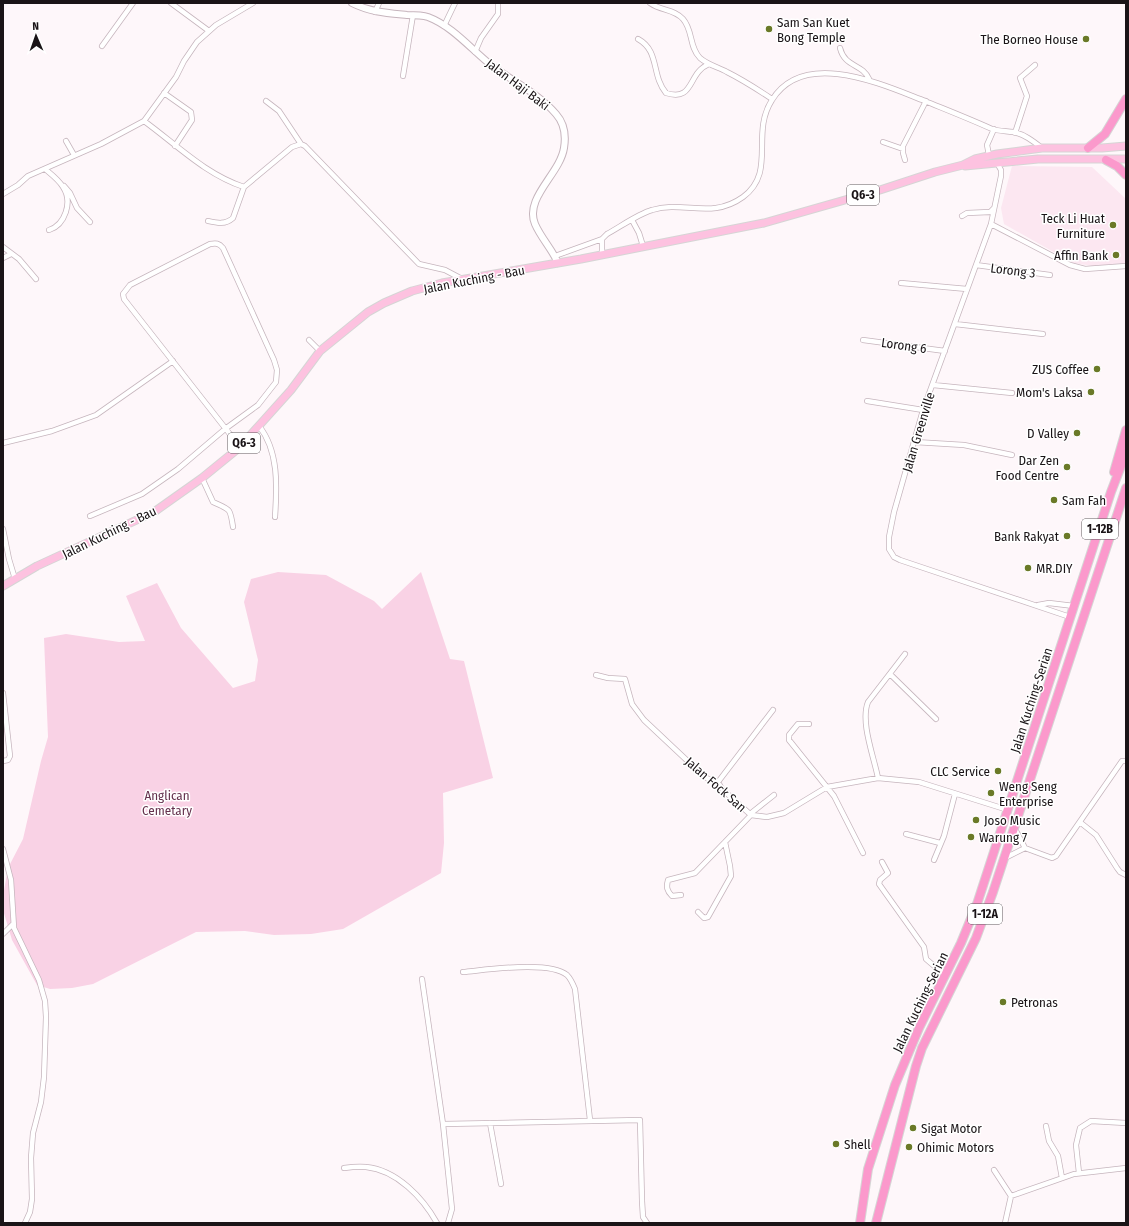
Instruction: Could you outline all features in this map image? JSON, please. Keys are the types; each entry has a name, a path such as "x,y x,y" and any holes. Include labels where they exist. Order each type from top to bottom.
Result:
{"highway":[{"path":"1088,148 1105,134 1126,99"},
{"path":"1106,160 1117,166 1126,175"},
{"path":"1111,492 1115,470 1126,430"},
{"name":"Jalan Kuching-Serian","path":"860,1223 868,1169 885,1112 919,1028 946,976 977,904 1111,492 1126,454"},
{"name":"Jalan Kuching-Serian","path":"876,1223 907,1096 920,1054 976,938 1004,859 1125,492"}],"main road":[{"name":"Jalan Kuching - Bau","path":"963,166 989,155 1042,148 1126,146"},
{"name":"Jalan Kuching - Bau","path":"3,586 37,566 154,512 202,478 240,447 291,390 320,351 368,312 384,303 412,291 462,279 602,255 764,223 880,190 935,172 963,166 998,164 1038,159 1126,159"}],"street":[{"path":"102,46 133,3"},
{"path":"171,3 209,31"},
{"path":"3,194 18,185 28,176 101,144 144,121 176,77 184,60 209,31 227,18 253,3"},
{"name":"Jalan Haji Baki","path":"352,3 375,12 427,17 444,26 475,52 544,102 557,115 564,130 564,148 559,162 534,204 532,213 535,224 558,263"},
{"path":"375,12 379,3"},
{"path":"444,26 455,3"},
{"path":"475,52 481,38 498,14 498,3"},
{"path":"650,3 663,10 674,12 683,19 688,26 696,53 709,64 732,74 772,99"},
{"path":"403,76 413,15"},
{"path":"638,39 650,47 658,80 666,93 678,95 683,93 691,84 698,70 709,64"},
{"path":"840,48 846,61 863,70 869,80"},
{"path":"1015,133 1027,96 1020,78 1035,65"},
{"path":"555,256 602,239 607,234 651,210 665,208 717,208 733,204 746,195 759,177 762,160 761,129 765,113 772,99 780,89 790,83 815,73 841,74 869,80 970,118 994,129 1025,136 1042,148"},
{"path":"164,93 191,112 192,116 192,120 175,146"},
{"path":"266,101 279,111 301,144 305,146 415,261 423,266 445,270 462,279"},
{"path":"905,160 903,149 926,101"},
{"path":"144,121 175,146 213,173 229,182 244,187"},
{"path":"989,155 986,145 994,129"},
{"path":"66,141 74,155"},
{"path":"883,142 903,149"},
{"path":"208,221 218,223 229,222 233,218 244,187 292,147 301,144"},
{"name":"Jalan Greenville","path":"998,164 1001,170 1001,176 990,224 923,410 894,512 889,537 889,549 894,557 1070,617"},
{"path":"45,169 70,193 77,208 90,222"},
{"path":"49,230 56,228 60,224 66,211 67,200 64,188 57,180"},
{"path":"962,216 967,213 990,212 994,208"},
{"path":"632,220 639,233 643,246"},
{"path":"990,224 1070,265 1085,269 1126,266"},
{"path":"602,239 602,255"},
{"path":"90,516 142,494 178,469 225,429 258,405 270,392 276,382 277,370 262,330 224,248 220,244 210,244 130,285 123,294 124,299 225,429 240,447"},
{"path":"3,246 19,259 36,279"},
{"path":"3,258 11,254"},
{"name":"Lorong 3","path":"976,265 1050,275"},
{"path":"901,283 967,289"},
{"path":"955,324 1043,334"},
{"path":"308,340 320,351"},
{"name":"Lorong 6","path":"863,340 945,351"},
{"path":"3,443 52,431 96,415 173,361"},
{"path":"933,385 1012,393"},
{"path":"867,401 923,410"},
{"path":"259,426 268,441 275,467 275,516"},
{"path":"914,442 964,445 1012,455"},
{"path":"202,478 214,502 226,507 229,511 233,527"},
{"path":"3,529 15,579"},
{"name":"Jalan Greenville","path":"1038,605 1049,603 1074,606"},
{"path":"878,778 864,714 868,702 891,675 905,654"},
{"name":"Jalan Fock San","path":"596,675 608,678 625,679 632,704 644,720 708,780 718,782 722,789 751,814 767,817 784,813 827,787 878,778 912,781 1008,810"},
{"path":"891,675 936,719"},
{"path":"3,693 10,756 8,760 3,761"},
{"path":"718,782 773,710"},
{"path":"809,724 798,724 788,738 834,796 863,853"},
{"path":"1014,827 1025,848 1052,858 1056,856 1081,823 1122,762 1126,761"},
{"path":"934,860 955,794"},
{"path":"681,894 672,896 668,893 668,880 695,873 751,814 774,795"},
{"path":"1081,823 1096,835 1117,868 1120,872 1126,875"},
{"path":"906,834 940,844"},
{"path":"698,912 704,918 708,917 729,880 730,866 725,842"},
{"path":"3,848 11,880 13,924 18,940 39,980 45,1001 46,1018 44,1077 41,1102 33,1133 31,1158 32,1199 30,1212 25,1223"},
{"path":"1004,859 1025,848"},
{"path":"882,862 888,873 880,880 879,884 924,947 926,959 946,976"},
{"path":"3,871 8,866"},
{"path":"3,934 13,924"},
{"path":"462,972 535,966 558,970 567,975 575,989 590,1120"},
{"path":"422,979 443,1124 452,1209 448,1223"},
{"path":"443,1124 640,1120 643,1217 647,1223"},
{"path":"1079,1172 1076,1145 1080,1128 1091,1121 1126,1123"},
{"path":"490,1123 501,1184"},
{"path":"1046,1126 1049,1141 1058,1156 1062,1178"},
{"path":"344,1168 367,1167 387,1173 406,1185 427,1206 437,1223"},
{"path":"1011,1196 1079,1172 1126,1168"},
{"path":"994,1170 1011,1196 1005,1223"}],"shaded area":[{"path":"1012,166 1092,167 1126,199 1126,263 1093,266 1073,263 1004,224 1001,208"}],"green space":[{"name":"Anglican Cemetary","path":"278,572 326,575 374,601 382,609 421,572 450,659 464,661 493,778 443,793 444,843 441,873 343,929 311,934 274,935 245,931 196,932 93,984 72,988 50,989 37,985 12,940 3,910 3,896 8,868 23,839 48,737 44,638 66,634 119,642 145,641 126,596 157,583 181,628 233,688 255,681 258,660 244,602 251,579"}],"place":[{"name":"Sam San Kuet Bong Temple","path":"769,29"},
{"name":"The Borneo House","path":"1086,39"},
{"name":"Teck Li Huat Furniture","path":"1113,225"},
{"name":"Affin Bank","path":"1116,255"},
{"name":"ZUS Coffee","path":"1097,369"},
{"name":"Mom's Laksa","path":"1091,392"},
{"name":"D Valley","path":"1077,433"},
{"name":"Dar Zen Food Centre","path":"1067,467"},
{"name":"Sam Fah","path":"1054,500"},
{"name":"Bank Rakyat","path":"1067,536"},
{"name":"MR.DIY","path":"1028,568"},
{"name":"CLC Service","path":"998,771"},
{"name":"Weng Seng Enterprise","path":"991,793"},
{"name":"Joso Music","path":"976,820"},
{"name":"Warung 7","path":"971,837"},
{"name":"Petronas","path":"1003,1002"},
{"name":"Sigat Motor","path":"913,1128"},
{"name":"Shell","path":"836,1144"},
{"name":"Ohimic Motors","path":"909,1147"}]}
